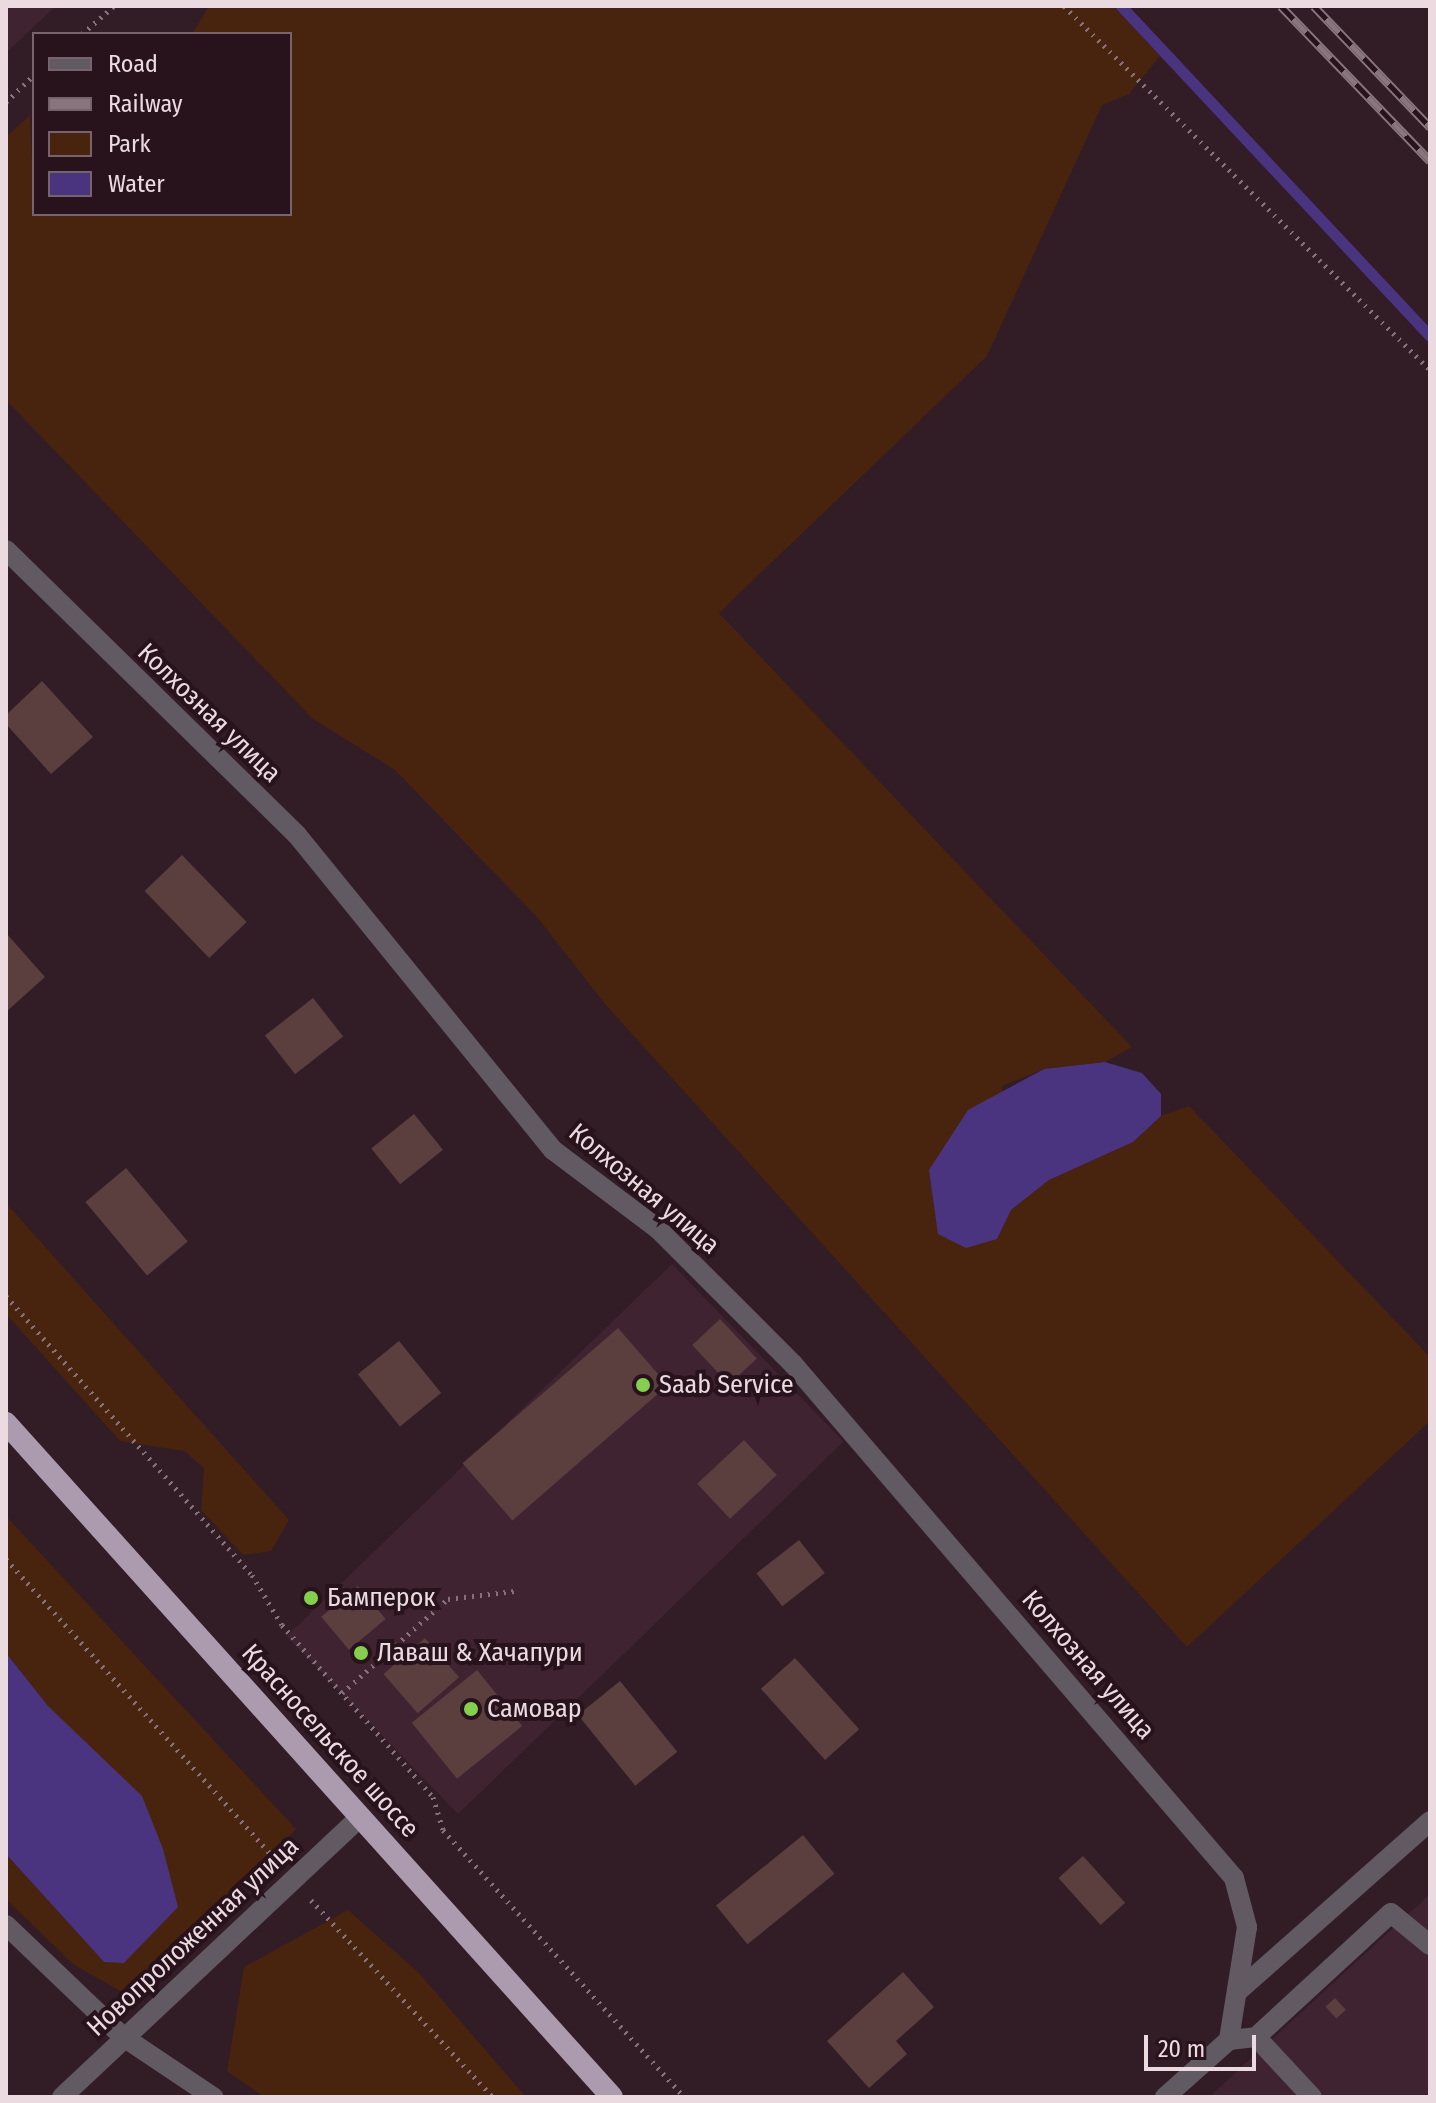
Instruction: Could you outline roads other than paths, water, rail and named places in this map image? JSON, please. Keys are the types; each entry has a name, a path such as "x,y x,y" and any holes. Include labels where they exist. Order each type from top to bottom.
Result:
{"highway":[{"name":"Красносельское шоссе","path":"6,1423 612,2097"}],"street":[{"name":"Колхозная улица","path":"6,550 297,835 553,1150 658,1229 793,1364 1224,1866 1247,1927 1237,1992"},
{"name":"Новопроложенная улица","path":"62,2097 122,2036 361,1816"},
{"path":"1229,2040 1237,1992 1430,1821"},
{"path":"1165,2097 1229,2040 1256,2037 1391,1913 1430,1945"},
{"path":"6,1925 122,2036 213,2097"},
{"path":"1256,2037 1299,2093"}],"water":[{"path":"1105,1062 1142,1073 1161,1094 1161,1116 1133,1142 1049,1180 1011,1210 997,1239 966,1248 938,1234 929,1170 968,1110 1044,1069"},
{"path":"6,1653 48,1706 142,1796 163,1849 178,1907 124,1963 104,1962 6,1854"}],"waterway":[{"path":"1121,6 1430,336"}],"railway":[{"path":"1281,6 1430,161"},
{"path":"1314,6 1430,127"}],"place":[{"name":"Saab Service","path":"643,1385"},
{"name":"Бамперок","path":"311,1598"},
{"name":"Лаваш & Хачапури","path":"361,1653"},
{"name":"Самовар","path":"471,1709"}]}
